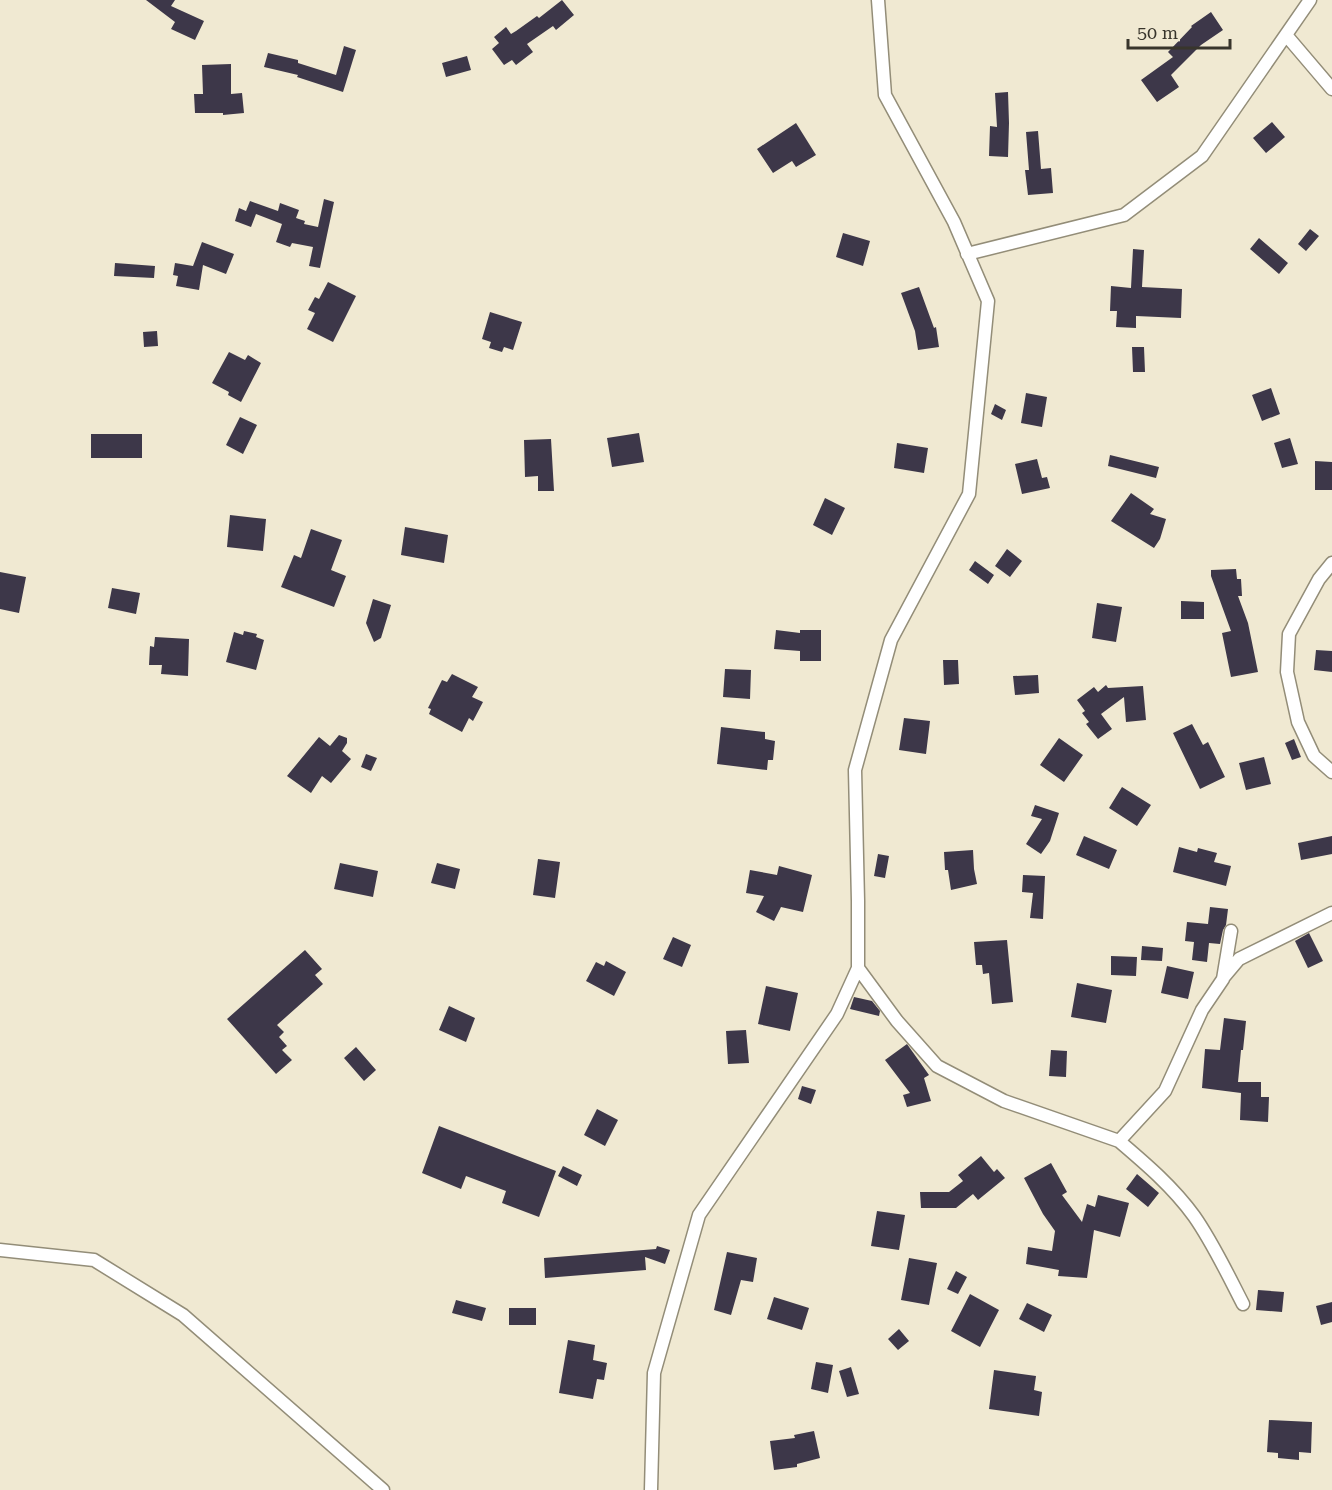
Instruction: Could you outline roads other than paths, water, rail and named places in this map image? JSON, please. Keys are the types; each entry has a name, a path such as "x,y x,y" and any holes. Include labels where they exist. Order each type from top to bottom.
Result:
{"street":[{"path":"651,1490 654,1373 699,1215 837,1014 858,968 855,770 891,640 969,494 988,301 954,222 885,95 878,0"},
{"path":"968,254 1124,215 1202,156 1310,0"},
{"path":"1286,35 1332,89"},
{"path":"1332,563 1319,579 1289,634 1287,672 1298,722 1314,756 1332,772"},
{"path":"1119,1141 1166,1090 1202,1010 1239,959 1332,913"},
{"path":"1223,979 1231,931"},
{"path":"858,968 897,1021 937,1066 1004,1101 1119,1141 1170,1188 1194,1216 1243,1304"},
{"path":"0,1250 94,1260 183,1315 383,1490"}]}
